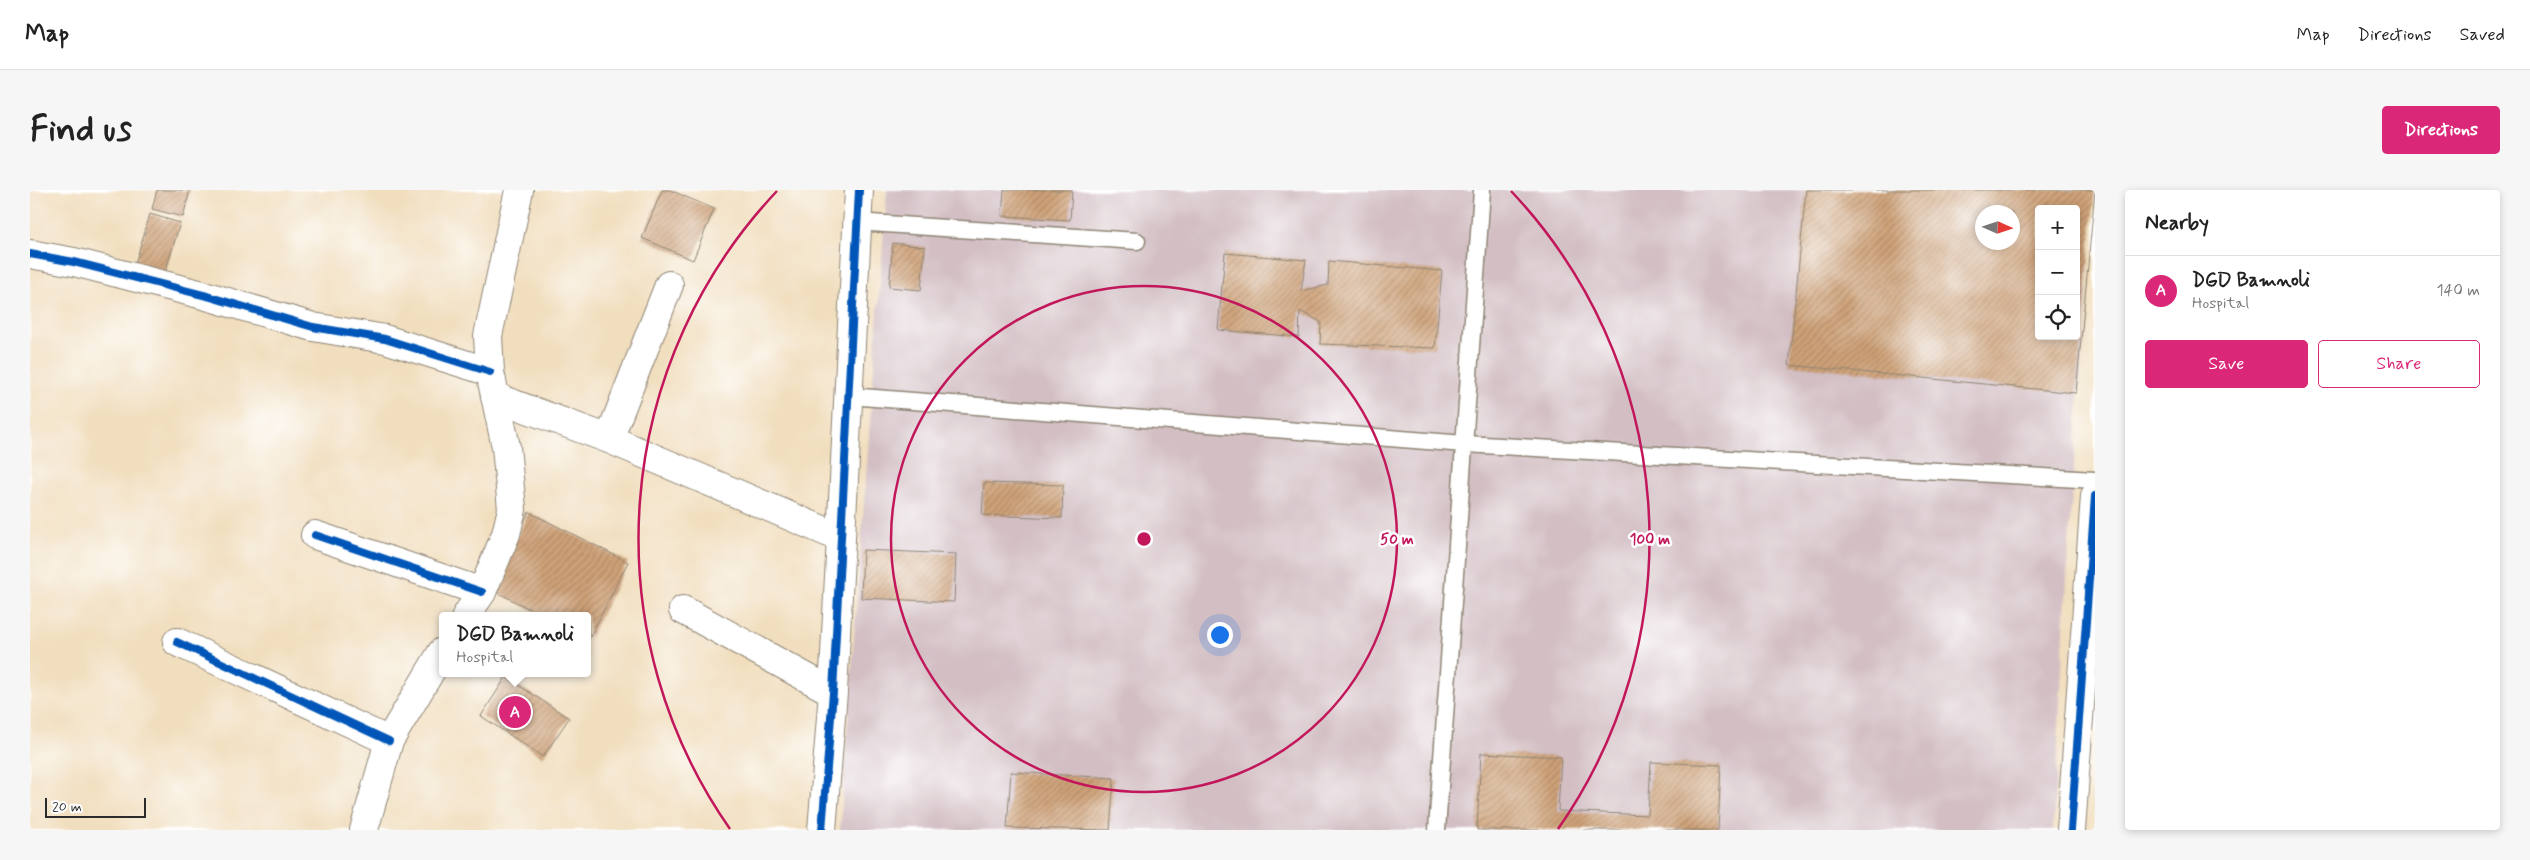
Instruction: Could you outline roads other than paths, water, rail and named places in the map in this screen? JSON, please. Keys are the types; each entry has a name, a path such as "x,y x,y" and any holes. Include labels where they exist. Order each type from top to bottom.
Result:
{"street":[{"path":"469,612 482,592 506,534 512,508 506,447 492,384 488,336 519,190"},
{"path":"822,830 833,692 842,538 859,190"},
{"path":"30,254 74,262 207,296 313,326 385,339 492,384 608,439 842,538"},
{"path":"608,439 669,285"},
{"path":"2071,830 2095,496"},
{"path":"316,535 482,592"},
{"path":"683,610 833,692"},
{"path":"177,642 390,741"},
{"path":"364,830 390,741 439,657"}],"lane":[{"path":"1437,830 1482,190"},
{"path":"856,222 1137,241"},
{"path":"849,396 1465,444 2095,480"}],"place":[{"name":"DGD Bamnoli","path":"515,712"}]}
